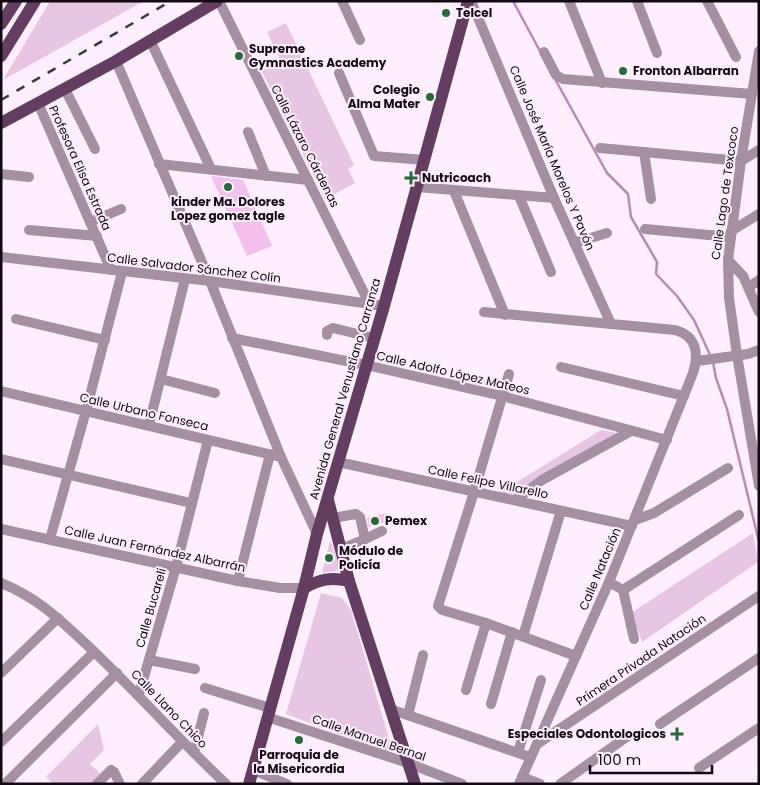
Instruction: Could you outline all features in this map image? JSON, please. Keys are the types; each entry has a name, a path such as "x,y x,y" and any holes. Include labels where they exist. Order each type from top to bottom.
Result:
{"main road":[{"path":"1,24 16,1"},
{"path":"1,56 35,1"},
{"path":"1,123 65,89 218,1"},
{"name":"Avenida General Venustiano Carranza","path":"249,784 304,588 317,534 470,1"},
{"path":"328,500 349,580 414,784"},
{"path":"304,588 328,578 349,580"}],"street":[{"name":"Calle Lázaro Cárdenas","path":"218,1 369,303"},
{"path":"342,1 360,40"},
{"name":"Calle José María Morelos Y Pavón","path":"470,1 554,198 611,324"},
{"path":"569,1 602,83"},
{"path":"637,1 657,53"},
{"path":"707,1 736,57"},
{"path":"150,40 211,169"},
{"name":"Calle Lago de Texcoco","path":"759,51 730,234 728,260 729,298 759,486"},
{"path":"544,52 549,64 558,77 602,83 752,94"},
{"path":"116,60 210,281 281,456 317,534"},
{"path":"339,73 374,156 424,160"},
{"path":"65,89 95,149"},
{"name":"Profesora Elisa Estrada","path":"38,103 96,236 116,271"},
{"path":"248,132 266,176"},
{"path":"600,148 741,161 759,150"},
{"path":"644,152 651,199"},
{"path":"159,164 308,180"},
{"path":"1,174 29,177"},
{"path":"417,187 554,198"},
{"path":"454,191 505,314"},
{"path":"519,196 551,272"},
{"path":"90,222 121,209"},
{"path":"645,229 730,234 759,214"},
{"path":"29,230 96,236"},
{"path":"574,243 607,233"},
{"name":"Calle Salvador Sánchez Colín","path":"1,257 210,281 384,306"},
{"path":"728,260 739,270 759,312"},
{"path":"50,539 105,340 116,271"},
{"path":"149,425 185,279"},
{"path":"748,287 759,280"},
{"path":"484,312 681,331 707,359 748,354 759,350"},
{"path":"16,319 105,340"},
{"path":"326,335 333,328 374,338"},
{"name":"Calle Adolfo López Mateos","path":"232,338 366,365 502,396 667,440"},
{"name":"Calle Natación","path":"520,780 609,582 684,396 707,359"},
{"path":"561,367 684,396"},
{"path":"509,374 438,605 442,610 486,623 576,656"},
{"path":"161,379 215,393"},
{"name":"Calle Urbano Fonseca","path":"1,391 281,456"},
{"path":"514,500 542,480 631,431"},
{"name":"Calle Bucareli","path":"139,694 176,567 208,440"},
{"path":"238,581 270,454"},
{"path":"1,459 191,504"},
{"name":"Calle Felipe Villarello","path":"338,462 561,511 634,523"},
{"path":"634,523 728,468"},
{"path":"523,636 561,511"},
{"path":"333,518 357,514 360,517 365,539"},
{"path":"623,590 739,515"},
{"name":"Calle Juan Fernández Albarrán","path":"1,529 238,581 280,588 304,588"},
{"path":"341,549 382,531"},
{"path":"609,582 623,590 634,639"},
{"name":"Calle Llano Chico","path":"1,583 25,593 58,618 139,694 182,742 226,784"},
{"name":"Primera Privada Natación","path":"537,744 759,596"},
{"path":"1,674 58,618"},
{"path":"466,690 486,623"},
{"path":"491,704 512,632"},
{"path":"1,742 94,652"},
{"path":"408,715 423,655"},
{"path":"660,724 759,658"},
{"path":"149,660 195,669"},
{"path":"5,784 117,673"},
{"path":"518,752 541,680"},
{"name":"Calle Manuel Bernal","path":"206,688 462,784"},
{"path":"390,709 530,757"},
{"path":"194,753 204,713"},
{"path":"699,768 759,728"},
{"path":"560,784 628,736"},
{"path":"142,784 182,742"},
{"path":"97,784 111,770 115,773 120,784"},
{"path":"253,770 287,784"},
{"path":"520,780 540,784"}],"shaded area":[{"path":"50,1 144,1 3,80"},
{"path":"286,23 354,165 348,169 355,183 325,199 260,68 279,58 267,32"},
{"path":"601,430 618,433 513,495 499,493"},
{"path":"753,533 758,562 642,642 631,613"},
{"path":"330,540 341,570 322,573"},
{"path":"321,593 342,598 351,610 394,755 286,714"},
{"path":"98,724 104,750 90,764 102,775 93,784 53,784 46,777"}],"building":[{"path":"211,176 243,180 272,246 247,256"},
{"name":"Pemex","path":"386,513 389,521 369,527 367,518"}],"waterway":[{"path":"513,1 541,53"},
{"path":"555,79 607,173 628,194 631,217 657,262 656,274 677,296 694,320 711,357"},
{"path":"713,362 716,378 727,409 759,542"}],"railway":[{"path":"1,100 171,1"}],"place":[{"name":"Telcel","path":"446,13"},
{"name":"Supreme Gymnastics Academy","path":"239,56"},
{"name":"Fronton Albarran","path":"623,71"},
{"name":"Colegio Alma Mater","path":"430,97"},
{"name":"Nutricoach","path":"411,178"},
{"name":"kinder Ma. Dolores Lopez gomez tagle","path":"228,187"},
{"name":"Pemex","path":"375,521"},
{"name":"Módulo de Policía","path":"329,558"},
{"name":"Especiales Odontologicos","path":"677,734"},
{"name":"Parroquia de la Misericordia","path":"299,740"}]}
